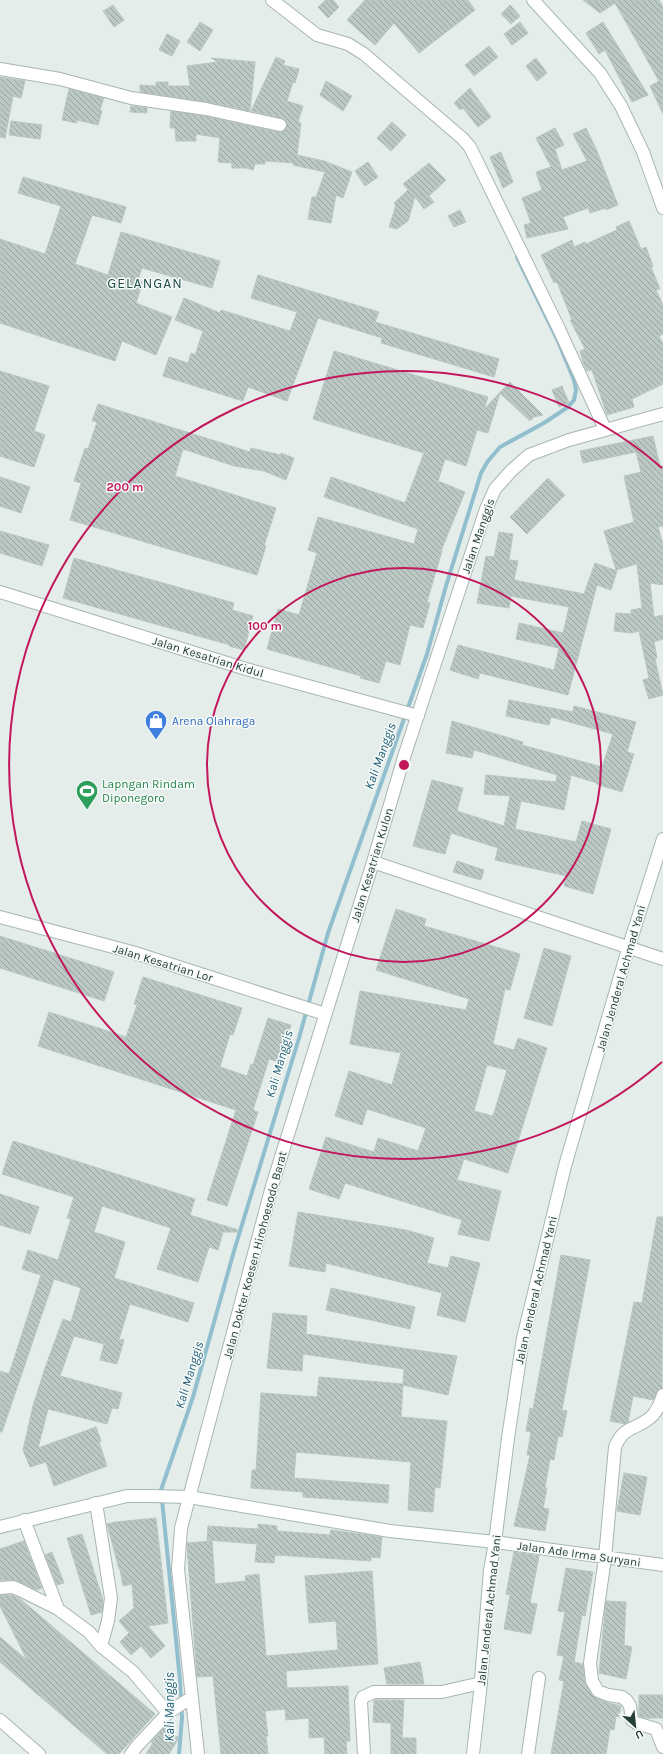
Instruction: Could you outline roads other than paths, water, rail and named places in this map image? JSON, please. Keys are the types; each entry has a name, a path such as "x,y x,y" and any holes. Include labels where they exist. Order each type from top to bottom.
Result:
{"street":[{"path":"272,0 317,35 348,44 364,54 462,138 470,147 559,329 605,429"},
{"path":"533,0 600,74 621,106 643,152 663,208"},
{"path":"0,69 60,79 131,98 233,114 280,125"},
{"name":"Jalan Manggis","path":"418,716 486,509 495,489 511,471 528,456 569,440 663,414"},
{"name":"Jalan Kesatrian Kidul","path":"0,592 246,668 418,716"},
{"name":"Jalan Kesatrian Kulon","path":"325,1014 418,716"},
{"name":"Jalan Jenderal Achmad Yani","path":"473,1754 481,1683 490,1570 523,1338 565,1166 628,949 663,840"},
{"path":"373,862 628,949 663,959"},
{"name":"Jalan Kesatrian Lor","path":"0,917 132,952 325,1014"},
{"name":"Jalan Dokter Koesen Hirohoesodo Barat","path":"198,1754 190,1698 178,1569 181,1528 272,1186 325,1014"},
{"path":"663,1395 660,1405 652,1416 620,1435 615,1447 605,1558 590,1663 592,1681 598,1691 608,1695 622,1697 627,1701 630,1706 632,1720 636,1723 656,1729 663,1747"},
{"name":"Jalan Ade Irma Suryani","path":"0,1527 127,1496 189,1497 390,1531 495,1542 663,1565"},
{"path":"96,1504 111,1598 108,1622 101,1646"},
{"path":"24,1520 58,1609"},
{"path":"0,1588 13,1587 58,1609 89,1632 101,1646 133,1672 173,1710"},
{"path":"528,1754 539,1678"},
{"path":"364,1754 361,1702 363,1697 374,1692 442,1692 481,1683"},
{"path":"131,1754 173,1710 190,1698"},
{"path":"0,1720 39,1754"}],"waterway":[{"name":"Kali Manggis","path":"179,1754 182,1718 180,1680 161,1490 193,1397 234,1251 299,1038 328,933 427,654 446,586 481,473 488,461 500,447 544,423 568,407 574,400 576,390 574,380 558,341 517,257"}],"place":[{"name":"Arena Olahraga","path":"156,740"},
{"name":"Lapngan Rindam Diponegoro","path":"87,810"}],"district":[{"name":"GELANGAN","path":"145,283"}]}
